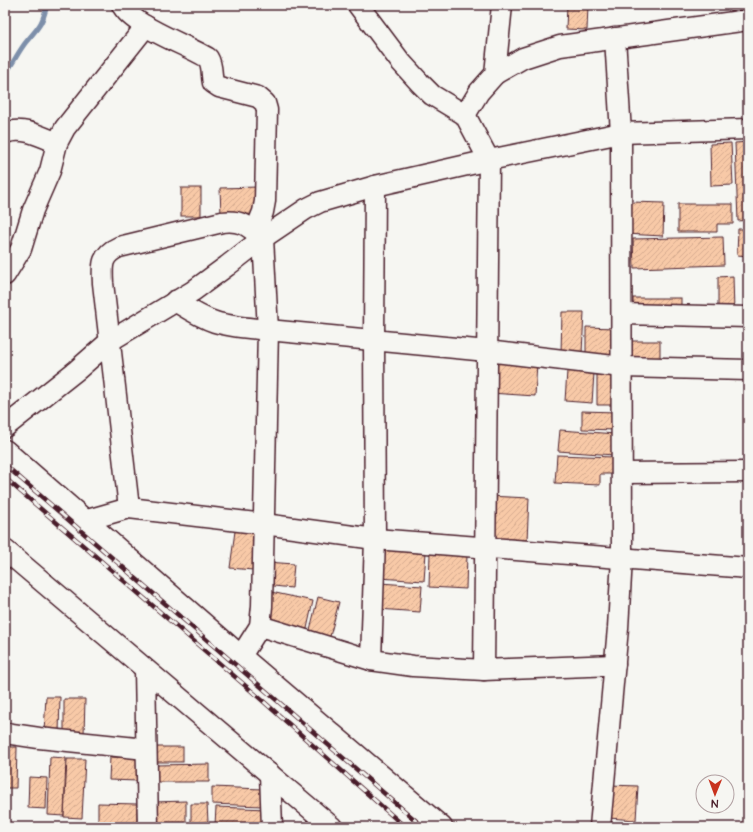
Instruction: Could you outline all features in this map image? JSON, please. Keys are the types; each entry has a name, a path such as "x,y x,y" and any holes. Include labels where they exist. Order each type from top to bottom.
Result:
{"street":[{"path":"122,5 125,10 146,26 208,58 211,62 211,77 213,83 219,87 258,97 265,103 267,110 265,201 259,235 268,330 262,606 260,626 241,656"},
{"path":"358,5 400,61 420,83 432,95 465,115 489,160 484,670"},
{"path":"495,74 502,5"},
{"path":"465,115 478,92 495,74 523,58 560,46 748,20"},
{"path":"5,275 21,249 34,210 50,171 57,143 65,128 146,26"},
{"path":"600,827 618,628 622,558 621,133 615,38"},
{"path":"5,427 77,370 110,341 193,291 227,266 259,235 320,202 375,186 489,160 621,133 748,129"},
{"path":"5,133 12,130 32,133 57,143"},
{"path":"370,660 375,539 375,186"},
{"path":"129,508 103,283 102,267 105,258 110,251 119,247 229,221 244,223 259,235"},
{"path":"175,301 197,314 216,322 268,330 487,351 622,367 748,370"},
{"path":"622,314 748,317"},
{"path":"5,450 241,656 442,827"},
{"path":"623,473 748,472"},
{"path":"87,520 129,508 375,539 748,568"},
{"path":"5,550 332,827"},
{"path":"260,626 370,660 413,666 484,670 615,664"},
{"path":"145,669 148,827"},
{"path":"5,733 146,749"},
{"path":"270,774 272,827"}],"building":[{"path":"567,5 588,5 587,30 566,29"},
{"path":"748,142 748,220 738,221 735,143"},
{"path":"731,143 733,185 711,186 710,144"},
{"path":"258,187 259,214 221,215 220,188"},
{"path":"181,188 201,188 201,216 181,216"},
{"path":"632,202 664,203 663,236 625,234 626,217"},
{"path":"678,204 733,204 733,224 717,224 717,232 678,232"},
{"path":"738,229 748,229 748,256 737,255"},
{"path":"723,237 724,265 634,268 633,239"},
{"path":"733,276 734,312 718,312 718,277"},
{"path":"633,298 681,298 681,313 633,313"},
{"path":"562,312 584,312 582,353 561,353"},
{"path":"586,327 615,328 614,358 586,358"},
{"path":"631,341 660,341 660,364 632,364"},
{"path":"493,360 537,363 535,396 490,393"},
{"path":"597,370 618,370 617,405 597,405"},
{"path":"567,371 594,373 592,403 565,401"},
{"path":"582,411 616,412 616,430 582,429"},
{"path":"560,430 616,434 614,455 558,451"},
{"path":"557,455 614,457 613,474 600,474 600,485 555,483"},
{"path":"488,496 529,498 527,540 486,538"},
{"path":"235,531 257,533 253,570 230,568"},
{"path":"381,549 426,552 424,581 379,578"},
{"path":"430,553 467,554 466,589 429,587"},
{"path":"267,562 294,564 292,588 265,585"},
{"path":"380,583 422,586 420,612 378,609"},
{"path":"271,592 313,601 306,633 264,624"},
{"path":"318,597 339,602 328,644 308,638"},
{"path":"46,697 60,697 59,733 44,732"},
{"path":"64,699 85,699 84,734 64,734"},
{"path":"5,747 17,747 16,788 5,788"},
{"path":"155,747 183,747 183,762 155,762"},
{"path":"50,757 66,758 64,816 48,815"},
{"path":"110,757 139,758 138,781 109,780"},
{"path":"67,759 85,759 82,818 64,817"},
{"path":"209,764 209,782 155,782 155,765"},
{"path":"29,777 47,778 46,809 28,808"},
{"path":"610,785 638,786 636,820 608,818"},
{"path":"212,787 262,789 261,806 212,804"},
{"path":"186,801 186,824 154,825 154,802"},
{"path":"98,803 137,804 137,823 98,823"},
{"path":"191,804 207,804 208,822 191,823"},
{"path":"216,807 267,809 266,827 215,825"}],"waterway":[{"path":"5,74 23,46 39,26 47,5"}],"railway":[{"path":"5,465 423,827"},
{"path":"5,478 263,701 405,827"}]}
